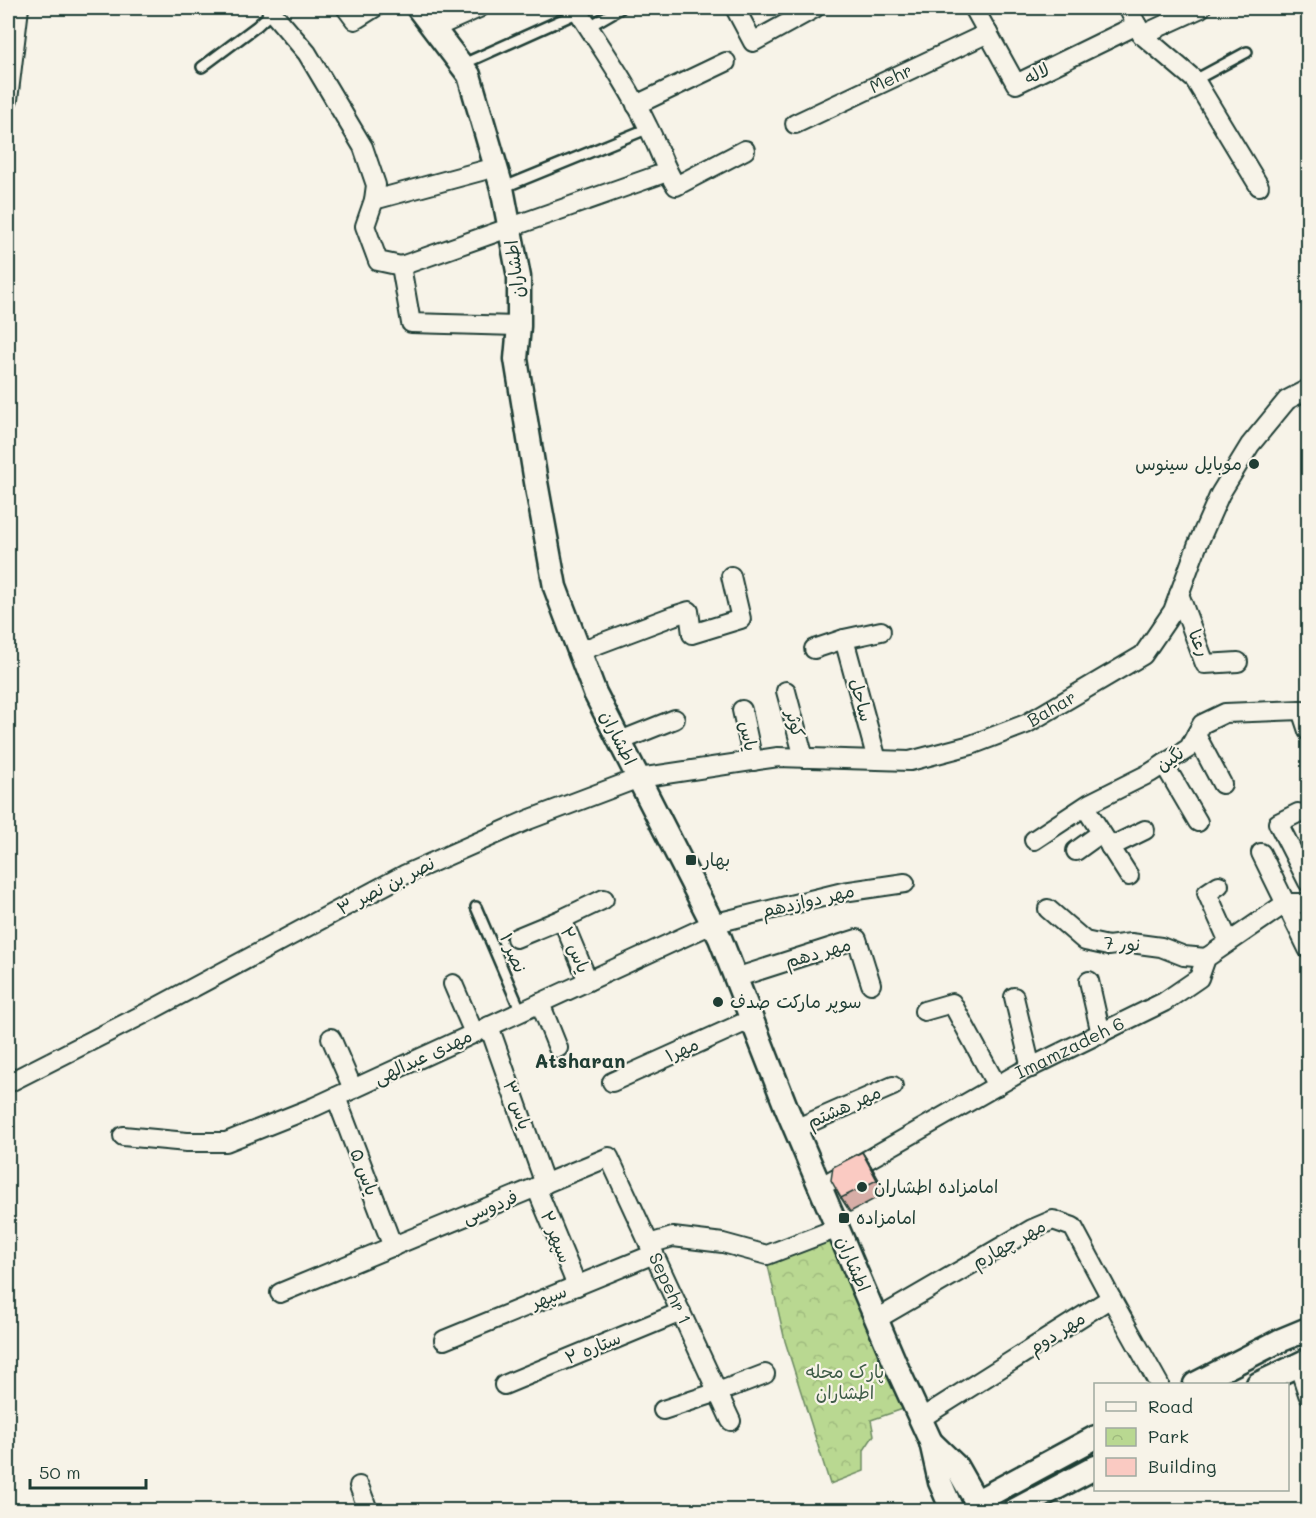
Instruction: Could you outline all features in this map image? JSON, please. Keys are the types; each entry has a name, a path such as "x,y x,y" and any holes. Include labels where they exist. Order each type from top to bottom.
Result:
{"street":[{"path":"8,100 19,8"},
{"path":"346,8 355,20 374,8"},
{"name":"اطشاران","path":"418,8 469,75 499,178 519,277 516,359 555,587 595,693 720,938 795,1129 931,1442 940,1482 952,1510"},
{"path":"434,28 479,8"},
{"path":"735,8 753,42 815,8"},
{"name":"لاله","path":"974,8 1016,84 1139,30"},
{"path":"1128,8 1139,30 1195,80 1259,186"},
{"path":"1139,30 1201,8"},
{"path":"272,10 307,53 363,147 376,185 374,200 365,226 378,261 401,266 509,227 671,179 745,150"},
{"path":"581,16 649,128 671,179"},
{"name":"Mehr","path":"795,124 988,33"},
{"path":"636,105 726,62"},
{"path":"374,200 499,178"},
{"path":"401,266 411,323 519,326"},
{"name":"Bahar","path":"639,778 778,757 909,761 971,745 1026,724 1143,655 1173,611 1197,546 1220,494 1250,445 1287,400 1308,389"},
{"path":"580,651 689,611 693,634 741,619 731,576"},
{"name":"رعنا","path":"1179,594 1205,664 1238,662"},
{"path":"814,649 844,639 881,631"},
{"name":"ساحل","path":"844,639 877,760"},
{"name":"کوثر","path":"786,691 804,758"},
{"name":"یاس","path":"742,710 753,761"},
{"path":"1305,711 1308,731"},
{"name":"نگین","path":"1034,840 1085,807 1189,748 1202,724 1225,713 1305,711"},
{"path":"620,741 675,719"},
{"path":"1196,735 1222,784"},
{"path":"1164,764 1198,822"},
{"name":"نصر بن نصر ۳","path":"8,1083 144,1014 406,874 528,820 639,778"},
{"path":"1085,807 1129,876"},
{"path":"1298,813 1278,823 1308,882"},
{"path":"1076,851 1144,830"},
{"path":"1261,853 1308,949"},
{"name":"مهر دوازدهم","path":"712,924 843,892 905,883"},
{"path":"1219,885 1207,892 1229,942"},
{"name":"یاس ۲","path":"516,938 604,899"},
{"path":"1286,903 1308,903"},
{"name":"Imamzadeh 6","path":"820,1187 997,1086 1164,1002 1199,978 1206,958 1286,903"},
{"name":"نور 7","path":"1048,909 1085,941 1108,946 1131,943 1161,947 1184,956 1206,958"},
{"name":"یاس ۲","path":"562,919 588,981"},
{"name":"مهدی عبدالهی","path":"123,1136 187,1142 226,1142 336,1097 712,924"},
{"name":"مهر دهم","path":"735,978 857,939 871,984"},
{"path":"1089,981 1101,1034"},
{"name":"یاس ۳","path":"453,984 481,1030 541,1186"},
{"path":"1014,997 1031,1068"},
{"path":"540,1003 558,1048"},
{"path":"924,1011 952,1003 997,1086"},
{"name":"مهر۱","path":"612,1082 752,1019"},
{"path":"332,1038 353,1089"},
{"name":"مهر هشتم","path":"795,1129 892,1086"},
{"name":"یاس ۵","path":"336,1097 393,1247"},
{"name":"فردوسی","path":"280,1293 609,1157"},
{"name":"Sepehr 1","path":"609,1157 731,1421"},
{"name":"سپهر ۲","path":"541,1186 576,1286"},
{"name":"مهر چهارم","path":"876,1319 1032,1229 1053,1220 1074,1227 1111,1298"},
{"name":"سپهر","path":"444,1340 576,1286 673,1237 723,1243 767,1255 838,1228"},
{"path":"1111,1298 1158,1383"},
{"name":"مهر دوم","path":"920,1419 1111,1298"},
{"name":"ستاره ۲","path":"504,1385 681,1312"},
{"path":"1197,1383 1279,1341 1308,1329"},
{"path":"1260,1383 1303,1362 1308,1394"},
{"path":"663,1410 765,1374"},
{"path":"952,1510 965,1498 984,1502 1094,1438"},
{"name":"اطشاران","path":"931,1442 956,1466 984,1502"},
{"path":"1015,1510 1094,1468"},
{"path":"359,1486 368,1510"}],"lane":[{"path":"461,65 581,16 621,8"},
{"path":"202,67 257,26 272,10"},
{"path":"1195,80 1247,52"},
{"path":"499,178 649,128"},
{"name":"نصر ۱","path":"476,907 521,1012"}],"green space":[{"name":"پارک محله اطشاران","path":"821,1239 835,1244 903,1409 871,1420 874,1435 864,1450 864,1471 830,1484 785,1341 767,1261"}],"building":[{"path":"862,1152 877,1180 841,1198 831,1180 833,1167"}],"place":[{"name":"موبایل سینوس","path":"1254,464"},
{"name":"بهار","path":"691,860"},
{"name":"سوپر مارکت صدف","path":"718,1002"},
{"name":"امامزاده اطشاران","path":"862,1187"},
{"name":"امامزاده","path":"844,1218"}],"district":[{"name":"Atsharan","path":"580,1061"}]}
